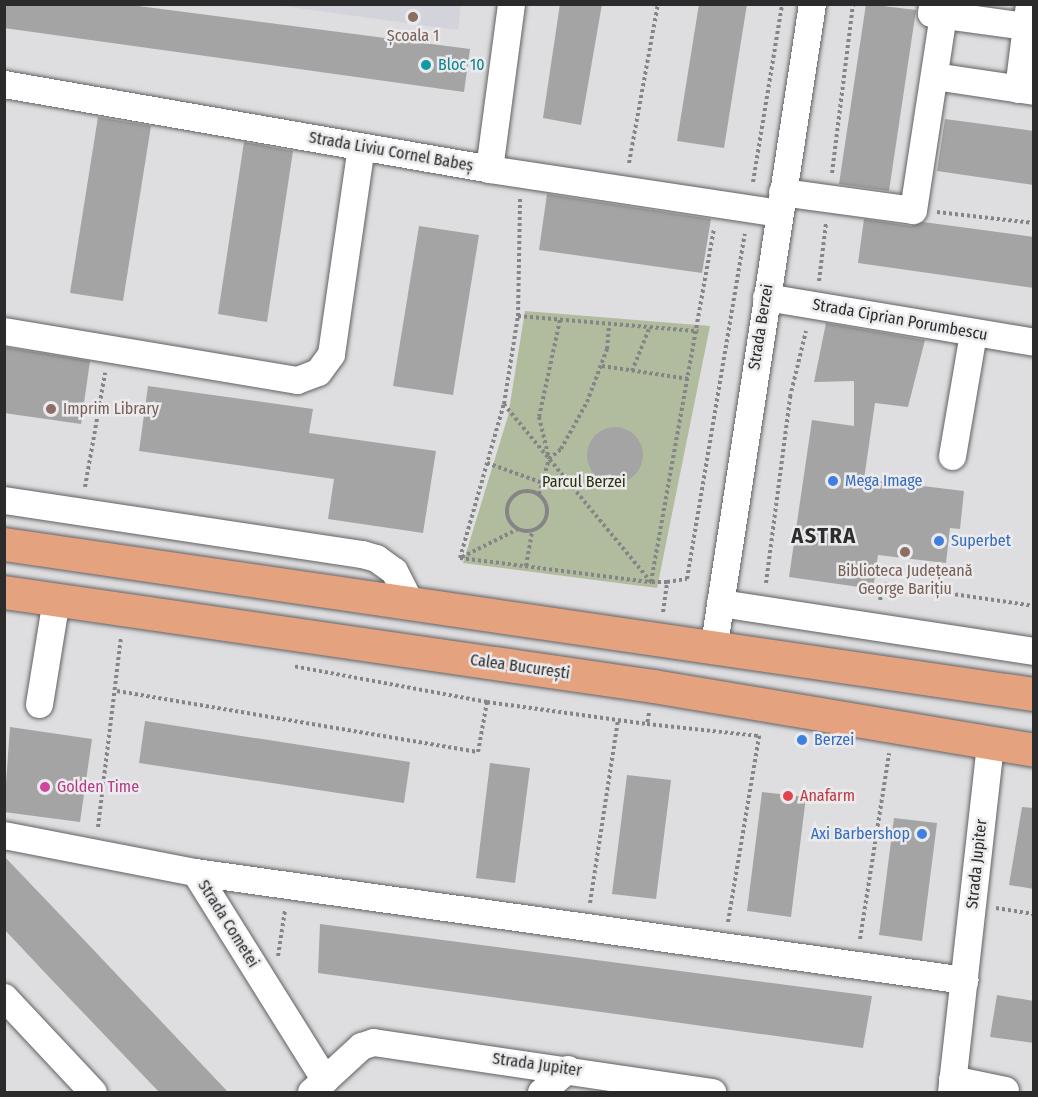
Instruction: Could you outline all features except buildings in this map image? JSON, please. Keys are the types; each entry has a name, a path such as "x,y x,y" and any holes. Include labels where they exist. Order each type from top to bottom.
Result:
{"main road":[{"path":"4,544 713,650 1034,694"},
{"name":"Calea București","path":"4,592 653,686 1034,750"}],"street":[{"path":"489,168 511,4"},
{"name":"Strada Berzei","path":"713,650 812,4"},
{"path":"913,210 934,76 937,10 1027,15 1026,90 934,76"},
{"name":"Strada Liviu Cornel Babeș","path":"4,84 361,147 718,203 781,202 829,198 913,210"},
{"path":"4,331 297,380 318,372 331,354 361,147"},
{"name":"Strada Ciprian Porumbescu","path":"766,297 1034,342"},
{"path":"952,456 973,333"},
{"path":"4,500 376,558 394,572 410,603"},
{"path":"39,704 56,599"},
{"path":"720,603 1034,651"},
{"name":"Strada Jupiter","path":"951,1086 990,743"},
{"name":"Strada Cometei","path":"4,835 195,872 272,995 318,1086"},
{"path":"195,872 964,980"},
{"path":"4,997 93,1092"},
{"name":"Strada Jupiter","path":"318,1086 361,1046 373,1042 712,1092"},
{"path":"541,1092 567,1069"},
{"path":"951,1086 1005,1090"}],"path":[{"path":"628,167 658,4"},
{"path":"753,182 782,4"},
{"path":"825,288 818,283 853,4"},
{"path":"460,558 504,404 518,316 520,173"},
{"path":"651,582 698,331 718,203"},
{"path":"913,210 1034,223"},
{"path":"460,558 651,582 687,579 746,228"},
{"path":"518,316 609,326 698,331"},
{"path":"549,459 539,417 560,320"},
{"path":"776,587 765,582 790,397 808,320"},
{"path":"539,495 549,459 574,428 602,366 609,326"},
{"path":"632,371 649,329"},
{"path":"81,511 109,349"},
{"path":"602,366 689,379"},
{"path":"504,404 651,582"},
{"path":"487,463 543,483"},
{"path":"526,566 532,531 546,518 547,505 539,495 527,490 509,500 508,520 518,529 532,531"},
{"path":"460,558 518,529"},
{"path":"659,642 667,582"},
{"path":"869,599 881,600 884,584 1034,606"},
{"path":"95,852 117,691 121,634 132,637"},
{"path":"281,664 487,702 647,724"},
{"path":"117,691 478,752 487,702"},
{"path":"587,927 618,720"},
{"path":"724,946 759,736"},
{"path":"856,965 889,753"},
{"path":"272,995 289,885"},
{"path":"972,904 1034,914"}],"shaded area":[{"name":"Școala 1","path":"461,4 458,30 275,5"}],"green space":[{"name":"Parcul Berzei","path":"525,311 710,326 657,588 463,563 508,416"}],"place":[{"name":"Școala 1","path":"413,17"},
{"name":"Bloc 10","path":"426,65"},
{"name":"Imprim Library","path":"51,409"},
{"name":"Mega Image","path":"833,481"},
{"name":"Superbet","path":"939,541"},
{"name":"Biblioteca Județeană George Barițiu","path":"905,552"},
{"name":"Berzei","path":"802,740"},
{"name":"Golden Time","path":"45,787"},
{"name":"Anafarm","path":"788,796"},
{"name":"Axi Barbershop","path":"922,834"}],"district":[{"name":"ASTRA","path":"824,536"}]}
